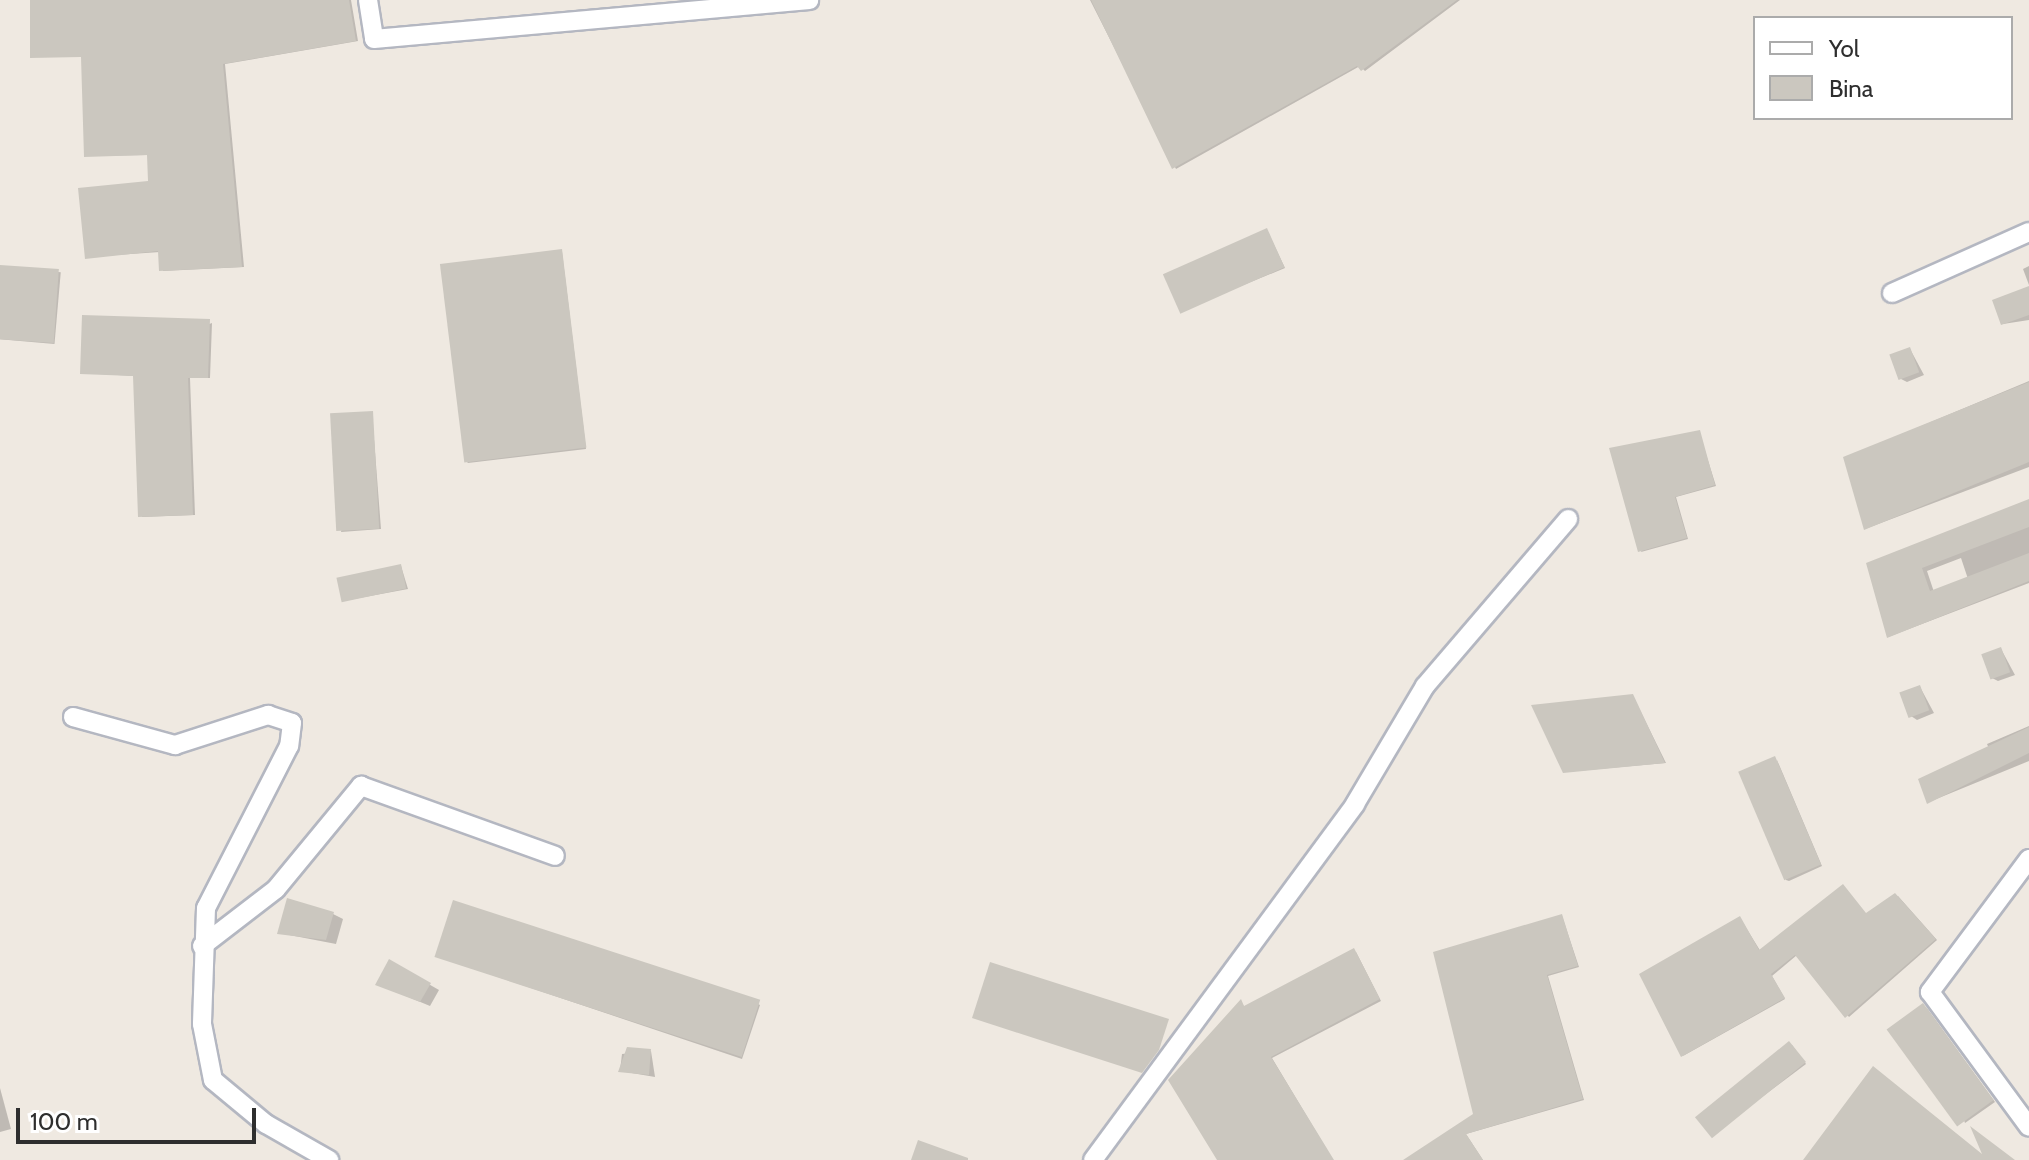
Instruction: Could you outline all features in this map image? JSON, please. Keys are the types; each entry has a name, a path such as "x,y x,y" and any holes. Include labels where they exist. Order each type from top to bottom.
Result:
{"street":[{"path":"368,0 374,39 809,0"},
{"path":"1892,293 2029,232"},
{"path":"1093,1160 1355,804 1425,686 1568,519"},
{"path":"73,717 175,745 268,715 292,723 289,746 213,885 202,946 202,1024 213,1080 266,1124 329,1160"},
{"path":"202,946 276,889 361,786 555,856"},
{"path":"2029,859 1930,992 2029,1127"}],"building":[{"path":"30,0 349,0 356,41 223,64 242,267 159,271 158,251 85,259 78,188 148,181 147,155 84,157 81,57 30,58"},
{"path":"1091,0 1457,0 1361,71 1357,66 1172,169"},
{"path":"1267,228 1284,267 1180,314 1163,274"},
{"path":"562,249 586,448 464,462 440,264"},
{"path":"0,265 59,269 54,343 0,339"},
{"path":"2029,286 2029,315 2001,325 1992,300"},
{"path":"82,315 210,319 208,378 188,378 193,515 138,517 133,376 80,374"},
{"path":"1910,347 1919,372 1899,380 1889,355"},
{"path":"2029,382 2029,462 1864,530 1843,457"},
{"path":"373,411 379,529 336,531 330,413"},
{"path":"1700,430 1715,485 1675,497 1687,538 1638,552 1609,448"},
{"path":"2029,499 2029,527 1922,568 1930,591 2029,553 2029,581 1887,638 1866,563"},
{"path":"401,564 406,588 342,602 336,578"},
{"path":"2001,647 2010,672 1991,680 1981,654"},
{"path":"1920,685 1929,710 1909,718 1899,693"},
{"path":"1633,694 1665,763 1563,773 1531,705"},
{"path":"2029,727 2029,753 1927,804 1918,779"},
{"path":"1775,756 1821,865 1784,880 1738,772"},
{"path":"1843,884 1866,913 1895,893 1936,939 1845,1018 1795,955 1771,974 1785,998 1681,1057 1639,974 1740,916 1759,950"},
{"path":"287,898 334,912 326,940 277,934"},
{"path":"453,900 760,1000 742,1057 434,957"},
{"path":"1562,914 1578,966 1547,975 1583,1099 1466,1134 1483,1160 1403,1160 1473,1114 1433,952"},
{"path":"1354,948 1380,999 1271,1057 1334,1160 1217,1160 1168,1080 1241,999 1244,1006"},
{"path":"389,959 431,983 420,1002 375,985"},
{"path":"990,962 1169,1019 1159,1050 1142,1073 972,1018"},
{"path":"1923,1003 1994,1100 1957,1127 1887,1029"},
{"path":"1789,1041 1806,1062 1712,1138 1695,1117"},
{"path":"627,1047 651,1049 649,1075 618,1072"},
{"path":"1873,1066 1982,1154 1970,1126 2015,1160 1803,1160"},
{"path":"918,1140 968,1158 968,1160 911,1160"}]}
